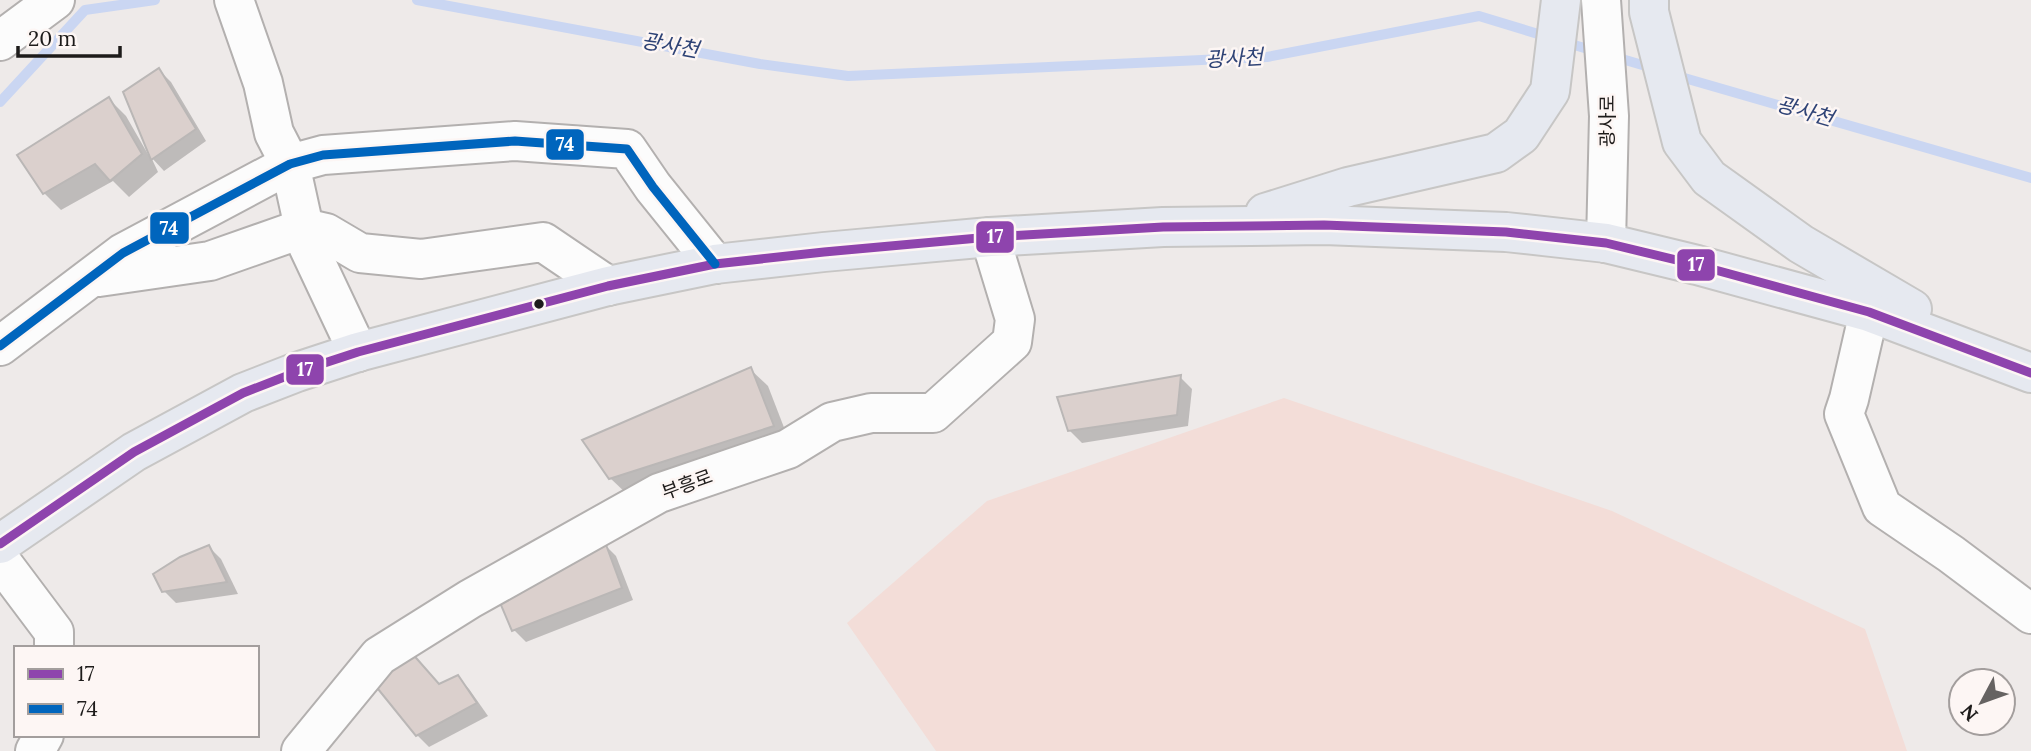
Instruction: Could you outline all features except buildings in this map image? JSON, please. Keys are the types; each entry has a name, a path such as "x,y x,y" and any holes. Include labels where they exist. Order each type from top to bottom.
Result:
{"main road":[{"path":"1222,226 1349,187 1496,153 1521,135 1550,91 1561,0"},
{"path":"1649,6 1682,142 1709,178 1801,244 2017,367"},
{"path":"0,544 134,452 264,385 358,352 608,286 715,264 824,251 990,237 1222,226 1324,225 1506,232 1606,243 1869,312 2017,367"}],"street":[{"path":"0,41 55,0"},
{"path":"234,0 262,83 274,133 290,164 312,255 358,352"},
{"name":"광사로","path":"1601,0 1609,116 1606,243"},
{"path":"0,346 123,253 290,164 323,155 515,141 627,149 653,187 715,264"},
{"path":"90,278 210,261 304,228 326,233 360,253 421,259 543,242 608,286"},
{"name":"부흥로","path":"301,751 379,656 470,599 659,493 788,449 832,422 871,413 933,413 1012,342 1015,319 990,237"},
{"path":"1869,312 1844,414 1882,506 2031,614"},
{"path":"0,560 54,632 54,646"}],"shaded area":[{"path":"1284,398 1612,511 1865,629 1907,751 936,751 847,623 987,501"}],"waterway":[{"name":"광사천","path":"0,102 85,10 155,0"},
{"name":"광사천","path":"417,0 760,64 848,76 1267,57 1479,16 1548,37"},
{"name":"광사천","path":"1564,42 1656,69"},
{"name":"광사천","path":"1674,75 2031,178"}],"transit line":[{"name":"74","path":"0,346 123,253 290,164 323,155 515,141 627,149 653,187 715,264"},
{"name":"17","path":"0,544 134,452 243,393 358,352 608,286 715,264 990,237 1163,227 1324,225 1506,232 1606,243 1869,312 2031,373"}]}
